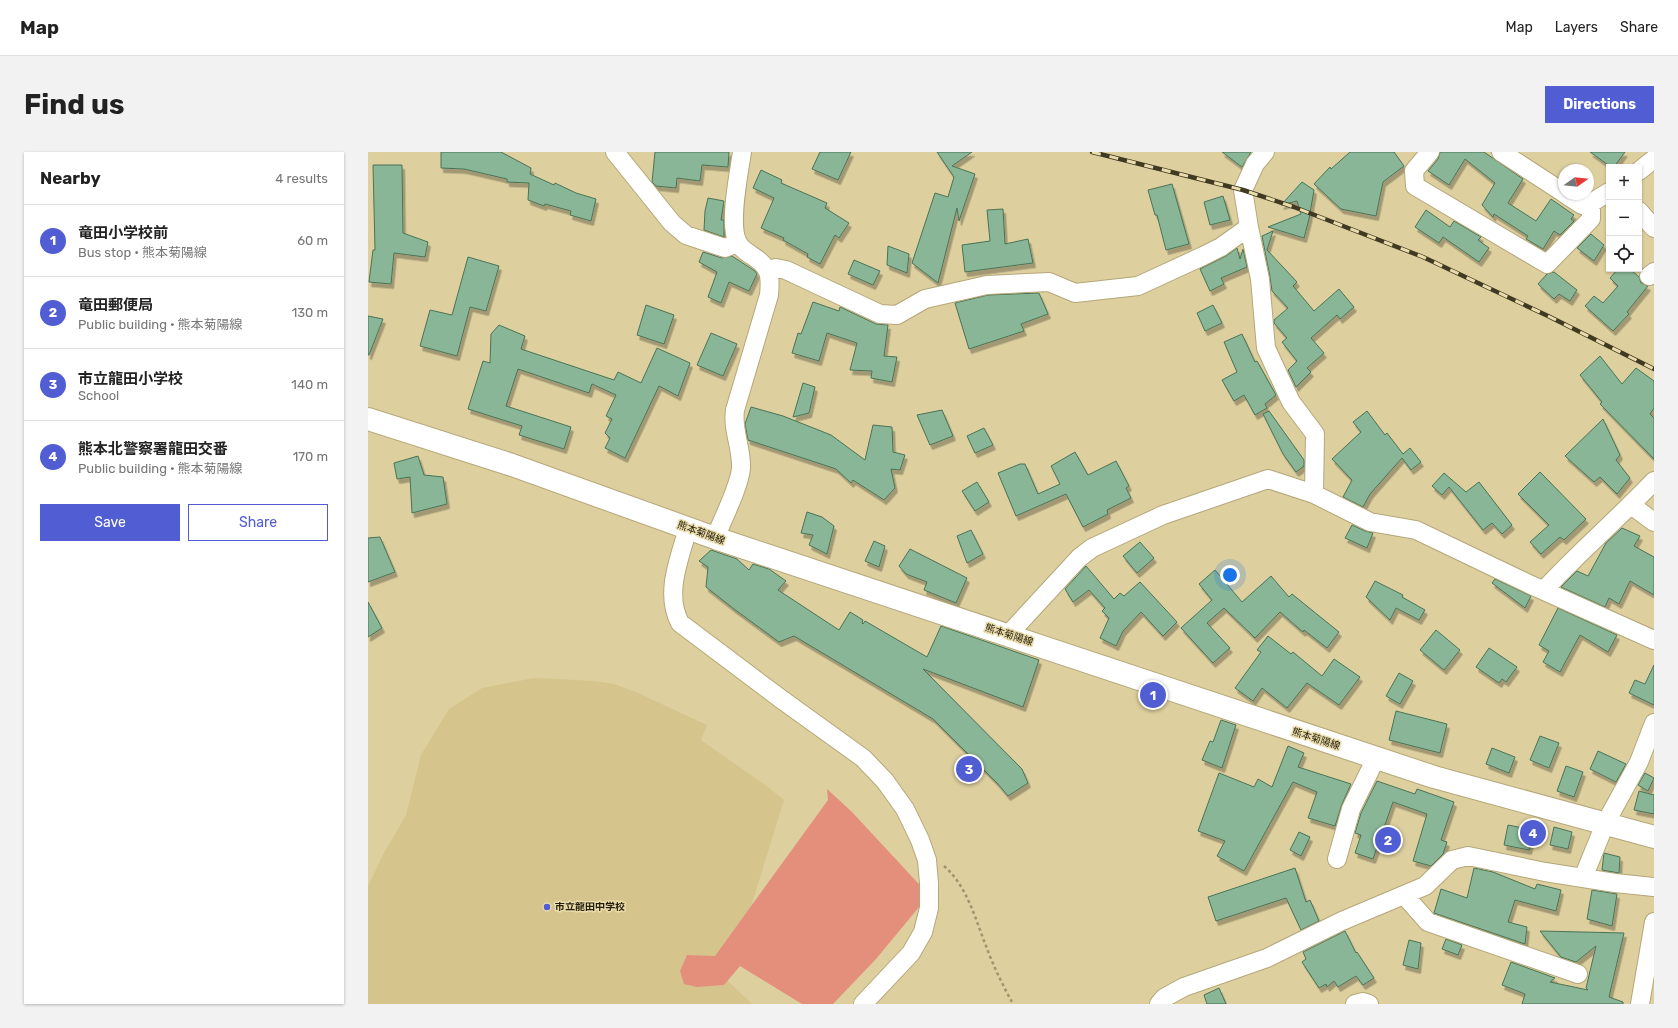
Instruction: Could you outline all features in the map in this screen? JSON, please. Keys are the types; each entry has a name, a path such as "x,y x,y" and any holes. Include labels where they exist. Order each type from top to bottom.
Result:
{"main road":[{"name":"熊本菊陽線","path":"368,419 512,465 715,538 1434,777 1654,837"}],"street":[{"path":"615,152 672,223 686,235 725,248 737,243"},
{"path":"715,538 739,478 740,455 735,431 735,410 769,296 771,279 768,270 762,262 744,251 737,243 734,213 742,152"},
{"path":"1265,152 1255,164 1243,190 1260,279 1266,348 1291,402 1315,434 1314,494"},
{"path":"1430,152 1414,171 1415,186 1547,264 1591,219 1591,203"},
{"path":"1500,152 1558,189"},
{"path":"1642,169 1654,159"},
{"path":"1574,200 1582,205 1591,203 1606,194"},
{"path":"1642,214 1654,228"},
{"path":"768,270 776,268 786,270 880,314 897,315 925,299 987,285 1049,282 1075,294 1138,286 1222,247 1249,227"},
{"path":"1008,635 1079,558 1092,548 1163,515 1268,479 1314,494 1370,522 1416,530 1654,640"},
{"path":"1544,590 1578,554 1631,505 1654,481"},
{"path":"1631,505 1654,522"},
{"path":"688,528 673,589 675,614 680,623 781,699 864,758 885,781 905,809 920,840 927,860 929,908 923,932 912,953 864,1004"},
{"path":"1583,878 1605,824 1639,762 1654,723"},
{"path":"1337,860 1351,809 1376,758"},
{"path":"1159,1004 1164,998 1184,987 1267,958 1342,921 1425,886 1452,860 1468,856 1545,872 1654,887"},
{"path":"1404,895 1428,922 1578,974"},
{"path":"1640,1004 1654,922"},
{"path":"1355,1004 1363,1002 1369,1004"}],"path":[{"path":"927,860 939,862 955,875 970,904 986,948 1013,1004"}],"shaded area":[{"path":"534,678 595,681 614,684 638,693 707,725 701,740 784,800 728,981 752,1004 368,1004 368,886 384,853 406,815 421,755 449,709 482,688"},
{"path":"827,789 852,812 929,895 876,959 833,1004 802,1004 740,966 724,985 697,987 684,984 680,971 687,955 715,956 828,800"}],"building":[{"path":"441,152 501,152 531,168 530,174 554,185 555,183 576,193 596,199 591,221 570,215 571,211 545,204 544,206 528,200 529,183 507,182 507,179 464,169 441,168"},
{"path":"655,152 729,152 728,167 702,165 700,181 677,178 676,188 656,186 652,182"},
{"path":"820,152 851,152 838,180 812,169"},
{"path":"937,152 972,152 952,166 975,174 959,221 957,208 938,283 912,263 935,193 948,197 954,177"},
{"path":"1222,152 1251,152 1242,167"},
{"path":"1350,152 1394,152 1404,166 1383,182 1376,216 1341,209 1314,184 1330,167 1331,169"},
{"path":"1440,152 1484,152 1523,179 1508,203 1536,221 1551,199 1574,215 1571,219 1574,221 1560,235 1554,231 1543,249 1526,239 1528,236 1494,214 1493,217 1482,205 1495,183 1465,159 1449,185 1428,171 1438,159"},
{"path":"1590,152 1625,152 1616,164 1607,164"},
{"path":"373,165 402,165 403,233 428,242 425,257 394,253 391,284 369,282 373,250 375,250"},
{"path":"761,170 782,180 781,183 827,203 825,208 849,223 839,238 835,235 820,264 807,257 808,254 783,240 784,238 761,228 774,198 753,188"},
{"path":"1302,182 1314,190 1304,238 1268,227 1301,214 1297,201 1281,205"},
{"path":"1172,184 1189,244 1166,250 1157,215 1155,215 1148,190"},
{"path":"1223,196 1230,220 1210,225 1204,202"},
{"path":"708,198 724,201 721,220 724,220 724,237 704,230 705,211"},
{"path":"1003,209 1005,244 1028,239 1033,263 965,272 962,245 990,241 987,210"},
{"path":"1426,210 1450,227 1454,221 1481,237 1478,240 1489,248 1479,262 1443,237 1439,243 1415,227"},
{"path":"1273,231 1267,250 1297,282 1293,286 1314,311 1339,289 1354,307 1340,319 1337,315 1311,338 1324,353 1307,368 1311,372 1296,387 1288,370 1297,361 1282,342 1287,338 1274,323 1274,320 1288,308 1272,291 1262,236"},
{"path":"1591,234 1604,245 1594,261 1577,248"},
{"path":"888,246 909,254 907,273 887,265"},
{"path":"1237,248 1240,259 1243,249 1247,267 1221,278 1224,284 1210,291 1200,269 1226,256"},
{"path":"703,252 722,258 732,256 755,271 757,274 749,291 729,282 721,303 708,297 717,272 699,262"},
{"path":"468,257 499,266 486,311 470,307 457,356 420,346 430,310 452,315"},
{"path":"854,260 880,271 873,285 848,274"},
{"path":"1554,272 1577,290 1570,301 1559,294 1554,299 1538,284 1547,274"},
{"path":"1615,272 1633,272 1639,277 1641,283 1648,286 1627,312 1629,314 1613,331 1585,306 1594,296 1603,303 1618,286 1610,278"},
{"path":"1039,293 1048,314 1021,324 1024,331 969,349 955,303 988,295"},
{"path":"813,302 839,311 840,307 876,324 888,325 884,356 897,357 892,382 871,378 872,371 850,370 857,343 827,333 819,361 792,353 798,333 801,334"},
{"path":"646,305 674,315 664,344 637,335"},
{"path":"1213,305 1222,323 1205,331 1197,313"},
{"path":"368,316 383,319 369,355 368,355"},
{"path":"499,325 525,336 521,349 614,380 618,372 641,383 657,348 690,363 678,396 659,386 625,458 605,448 610,438 605,433 612,419 606,416 616,395 592,384 589,393 518,369 506,406 571,427 564,449 519,435 522,426 468,409 483,361 490,363 491,334"},
{"path":"711,333 737,344 723,376 697,365"},
{"path":"1242,334 1255,362 1257,361 1276,395 1265,404 1267,408 1255,415 1244,395 1234,401 1222,380 1237,372 1224,342"},
{"path":"1600,356 1622,384 1636,368 1654,381 1654,408 1650,414 1654,418 1654,459 1600,404 1602,402 1580,375"},
{"path":"803,383 815,387 809,413 793,417"},
{"path":"751,407 783,416 831,435 865,460 873,425 892,427 893,452 905,455 900,470 891,469 895,488 884,500 853,480 851,483 836,469 748,440 745,424"},
{"path":"942,410 953,436 930,445 917,415"},
{"path":"1269,411 1304,460 1304,466 1296,472 1283,454 1263,414"},
{"path":"1367,411 1385,435 1387,433 1403,454 1410,448 1421,462 1411,470 1402,458 1370,494 1363,507 1343,497 1352,480 1332,459 1361,432 1353,422"},
{"path":"1603,419 1620,455 1616,460 1630,478 1617,494 1600,477 1594,482 1565,456"},
{"path":"984,428 993,445 975,453 967,436"},
{"path":"1075,452 1088,475 1116,461 1129,486 1126,488 1131,498 1107,510 1108,514 1083,527 1066,494 1016,516 998,473 1020,464 1025,464 1038,494 1060,484 1051,466"},
{"path":"418,456 424,475 443,477 447,504 412,513 410,477 397,479 394,463"},
{"path":"1540,472 1586,519 1564,540 1560,537 1541,554 1530,542 1549,525 1518,494"},
{"path":"1444,473 1466,492 1479,482 1512,525 1502,534 1492,523 1483,530 1449,487 1442,495 1432,486"},
{"path":"977,482 989,502 975,511 962,491"},
{"path":"807,512 822,517 834,526 827,554 809,545 813,535 801,533"},
{"path":"1352,525 1373,533 1367,548 1345,538"},
{"path":"1622,528 1640,536 1634,546 1654,557 1654,595 1630,581 1619,604 1609,598 1605,607 1561,587 1577,571 1588,576 1606,543"},
{"path":"971,530 983,554 967,563 957,536"},
{"path":"380,537 395,572 368,582 368,538"},
{"path":"874,541 885,546 879,567 865,561"},
{"path":"1140,542 1154,558 1137,573 1123,556"},
{"path":"910,549 967,578 956,603 924,590 927,582 906,574 899,566"},
{"path":"711,550 737,559 749,570 753,564 769,569 786,581 778,590 839,630 850,612 863,620 863,624 865,621 927,657 941,626 1039,660 1023,707 923,669 1022,769 1028,783 1008,796 998,784 933,719 794,636 779,642 734,609 706,587 708,567 699,561"},
{"path":"1086,566 1114,599 1120,593 1124,596 1140,582 1177,622 1163,636 1141,612 1123,631 1116,646 1100,638 1109,618 1102,611 1105,608 1089,590 1073,602 1065,589"},
{"path":"1215,570 1242,602 1271,576 1289,597 1292,594 1339,632 1327,648 1304,630 1303,632 1280,612 1255,638 1224,608 1207,623 1230,648 1213,663 1181,628 1212,600 1199,584"},
{"path":"1495,579 1531,596 1525,608 1492,583"},
{"path":"1375,581 1403,595 1402,597 1425,610 1419,620 1396,608 1390,620 1366,597"},
{"path":"368,602 382,628 368,637"},
{"path":"1558,608 1617,635 1608,652 1580,635 1560,672 1543,662 1549,651 1539,645"},
{"path":"1436,630 1460,650 1444,670 1420,650"},
{"path":"1268,636 1291,654 1293,652 1322,676 1334,659 1360,677 1339,705 1307,683 1287,708 1262,688 1253,701 1235,688 1261,652 1257,650"},
{"path":"1489,648 1517,667 1506,682 1502,679 1499,683 1476,667"},
{"path":"1654,665 1654,705 1629,693 1635,680 1645,684"},
{"path":"1399,673 1413,681 1400,704 1386,696"},
{"path":"1396,711 1447,724 1440,753 1389,740"},
{"path":"1221,720 1236,725 1222,768 1202,760 1210,741 1213,742"},
{"path":"1540,736 1559,743 1549,768 1530,760"},
{"path":"1288,746 1304,753 1298,767 1351,784 1342,804 1335,826 1308,818 1317,792 1293,782 1244,871 1217,856 1225,841 1198,831 1219,773 1254,787 1258,779 1272,787"},
{"path":"1492,748 1515,757 1509,773 1486,764"},
{"path":"1598,751 1626,764 1616,782 1590,769"},
{"path":"1566,766 1583,772 1574,797 1557,791"},
{"path":"1645,773 1654,778 1648,791 1638,785"},
{"path":"1377,781 1415,794 1417,789 1454,802 1441,840 1447,842 1443,854 1431,866 1413,861 1427,814 1393,802 1373,859 1355,853 1361,835 1355,833 1361,813"},
{"path":"1639,791 1654,795 1654,814 1634,810"},
{"path":"1508,825 1533,830 1529,850 1504,845"},
{"path":"1554,827 1572,832 1568,849 1550,845"},
{"path":"1299,832 1310,837 1301,856 1290,850"},
{"path":"1604,853 1620,857 1619,873 1602,870"},
{"path":"1295,868 1306,902 1310,900 1319,921 1301,930 1286,898 1216,921 1208,897"},
{"path":"1474,868 1493,872 1535,889 1537,884 1561,890 1556,911 1515,900 1508,922 1527,927 1525,944 1434,913 1441,889 1467,898"},
{"path":"1592,890 1617,894 1612,926 1587,919"},
{"path":"1345,931 1356,953 1357,952 1374,978 1363,985 1356,976 1338,987 1334,981 1327,987 1326,984 1319,988 1302,962 1306,959 1303,952"},
{"path":"1540,931 1624,933 1609,997 1623,1002 1623,1004 1522,1004 1525,994 1502,985 1511,962 1555,978 1550,982 1588,990 1586,988 1596,946 1576,962 1561,957"},
{"path":"1446,939 1462,945 1458,955 1442,949"},
{"path":"1409,940 1421,943 1418,969 1403,965"},
{"path":"1219,988 1226,1004 1207,1004 1204,995"}],"railway":[{"path":"1092,152 1243,190 1294,207 1423,257 1548,316 1654,369"}],"place":[{"name":"竜田小学校前","path":"1153,695"},
{"name":"市立龍田小学校","path":"969,769"},
{"name":"熊本北警察署龍田交番","path":"1533,833"},
{"name":"竜田郵便局","path":"1388,840"},
{"name":"市立龍田中学校","path":"547,907"}]}
